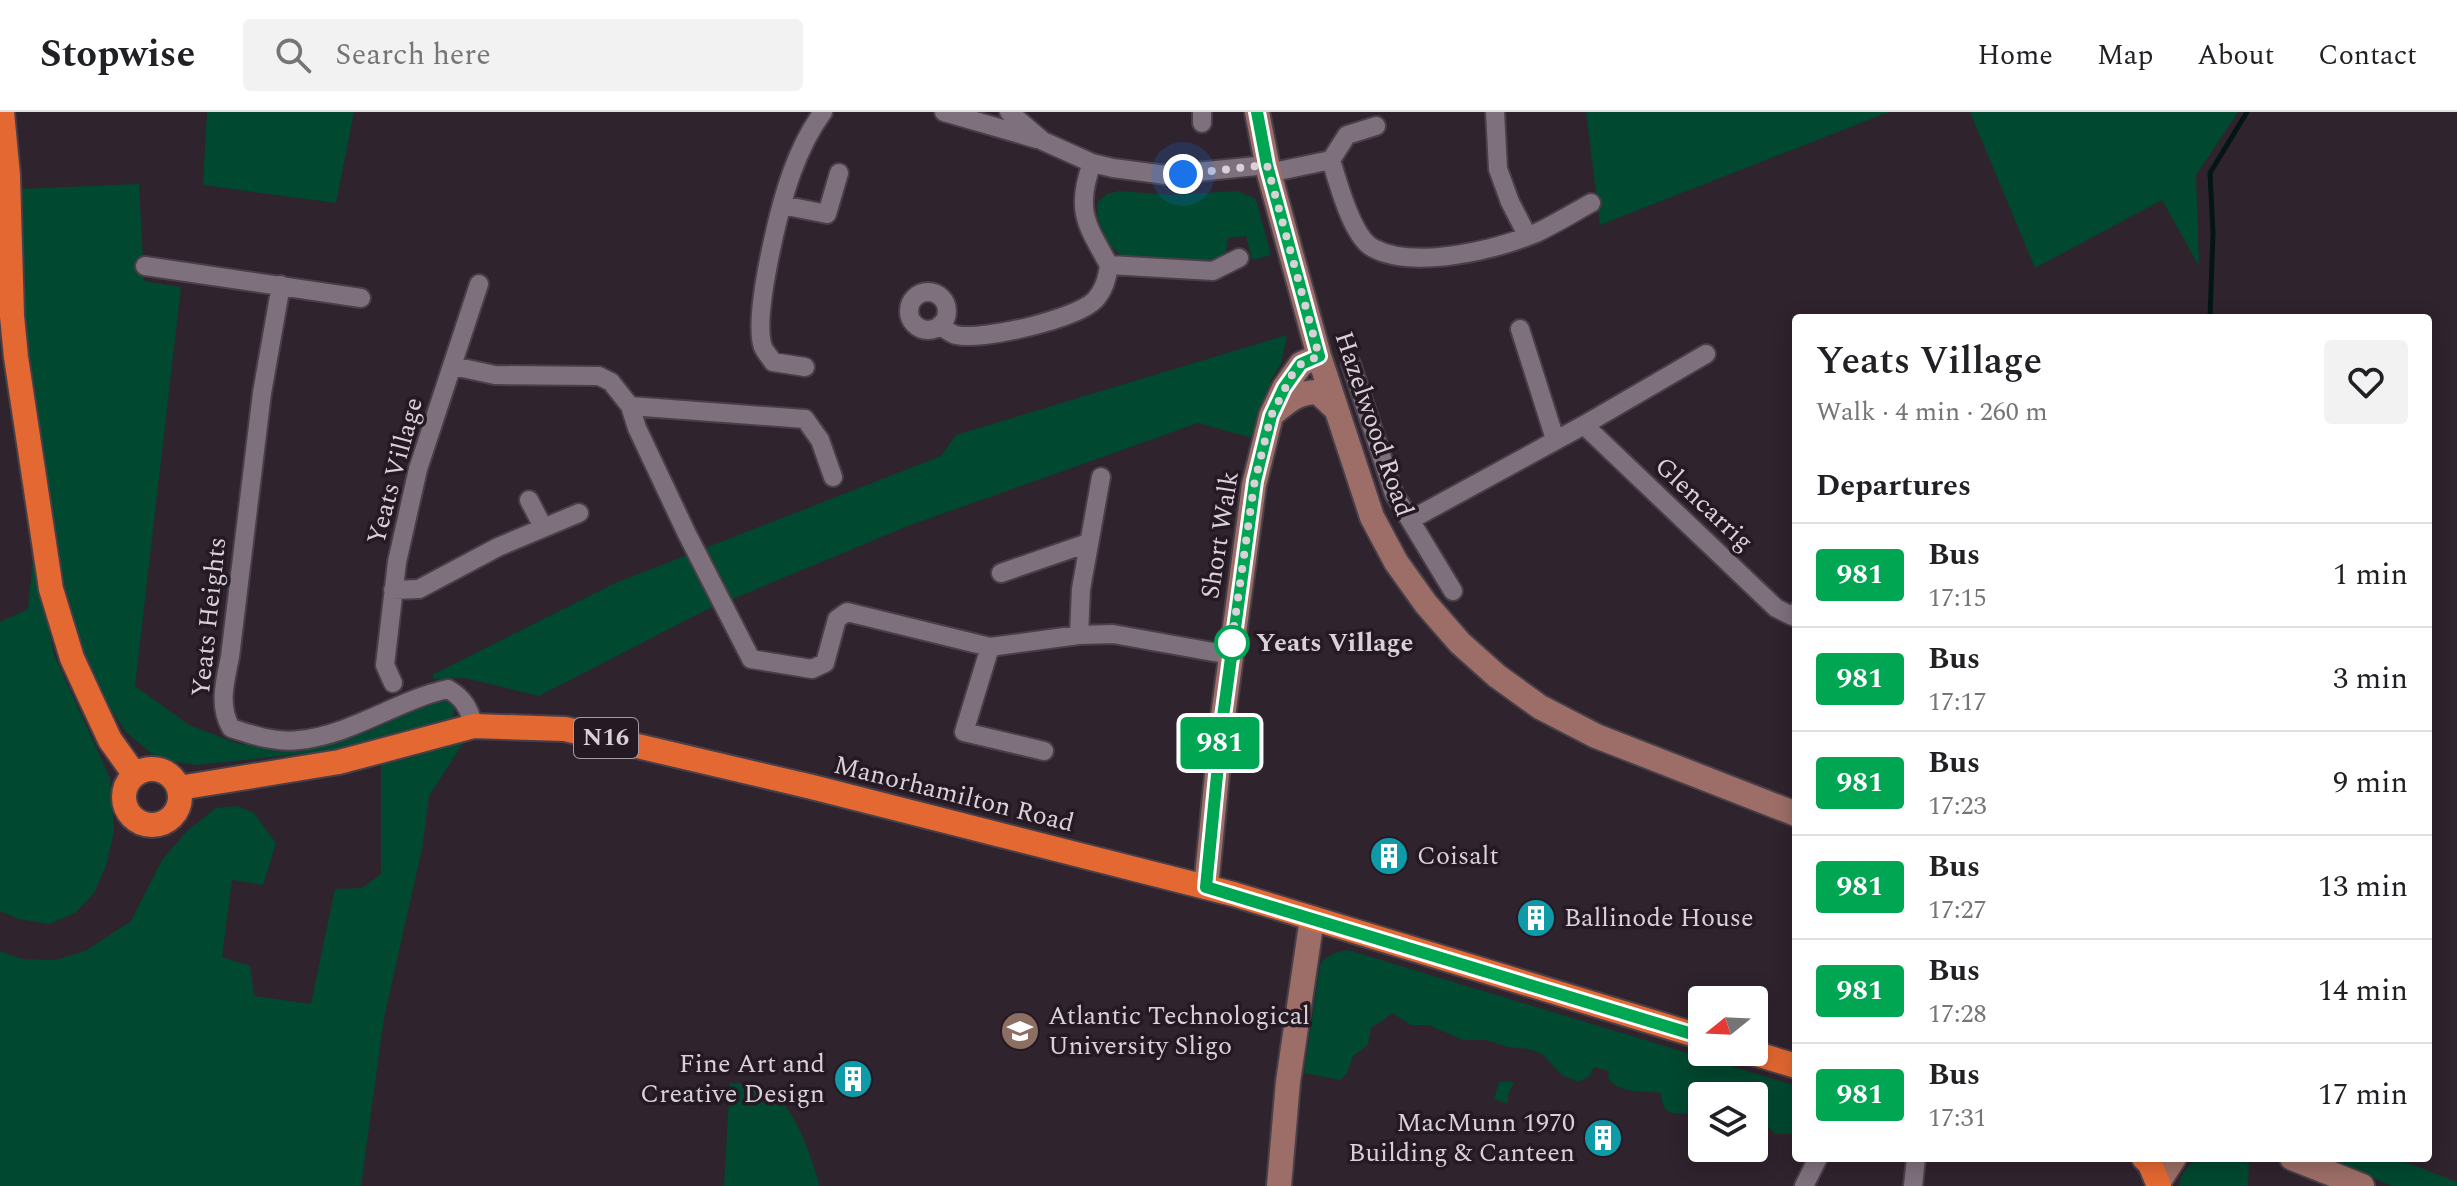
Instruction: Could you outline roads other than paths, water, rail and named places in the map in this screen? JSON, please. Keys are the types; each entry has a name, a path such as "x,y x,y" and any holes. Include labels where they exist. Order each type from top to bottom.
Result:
{"highway":[{"path":"2,112 16,357 51,589 72,658 110,740 135,775"},
{"name":"Manorhamilton Road","path":"179,788 339,762 474,726 565,729 828,791 1206,887 1688,1033"},
{"path":"152,769 169,774 179,788 179,806 168,820 160,824 142,823 134,819 125,803 126,787 135,775 152,769"},
{"path":"1768,1057 1792,1065"},
{"path":"2135,1162 2153,1185"},
{"path":"2145,1162 2153,1185"}],"main road":[{"name":"Hazelwood Road","path":"1257,112 1268,169 1319,356 1372,517 1396,562 1426,604 1460,643 1497,676 1540,707 1596,736 1792,812"},
{"name":"Short Walk","path":"1206,887 1230,655 1254,485 1271,416 1294,371 1301,364 1319,356"},
{"path":"1271,416 1290,399 1304,392 1318,392 1336,409"},
{"path":"1279,1186 1288,1082 1312,918"},
{"path":"2153,1185 2171,1162"},
{"path":"2302,1162 2362,1186"}],"street":[{"path":"805,367 773,362 763,349 760,333 764,291 782,205 809,131 823,112"},
{"path":"944,112 1043,141 1092,163 1166,175 1268,169 1331,160 1347,135 1376,126"},
{"path":"1495,112 1498,169 1527,235"},
{"path":"1017,115 1043,141"},
{"path":"1331,160 1348,213 1371,247 1411,259 1474,252 1527,235 1591,203"},
{"path":"940,325 954,335 983,336 1080,311 1096,299 1106,284 1109,265 1092,235 1082,207 1092,163"},
{"path":"782,205 827,214 839,173"},
{"path":"1109,265 1213,271 1239,258"},
{"path":"145,266 361,298"},
{"name":"Yeats Village","path":"393,683 385,665 397,562 418,469 479,284"},
{"name":"Yeats Heights","path":"281,285 262,393 230,657 223,688 227,721 231,728 259,737 297,741 357,725 428,693 448,689 459,695 474,726"},
{"path":"1520,329 1555,439"},
{"path":"1410,520 1706,354"},
{"path":"1351,364 1394,494 1453,591"},
{"path":"453,366 495,375 599,376 611,382 630,406 637,428 694,548 751,659 812,669 825,663 837,619 847,612 990,647 1079,635 1113,634 1230,655"},
{"path":"630,406 805,419 820,440 833,477"},
{"name":"Glencarrig","path":"1584,425 1776,608 1792,614"},
{"path":"1079,635 1088,543 1101,477"},
{"path":"529,500 543,527"},
{"path":"393,590 419,589 498,547 579,513"},
{"path":"1001,573 1088,543"},
{"path":"990,647 964,732 1044,751"},
{"path":"1804,1186 1816,1162"},
{"path":"1913,1186 1916,1162"}],"waterway":[{"path":"2210,314 2213,233 2210,173 2247,112"}],"place":[{"name":"Yeats Village","path":"1232,643"},
{"name":"Coisalt","path":"1389,856"},
{"name":"Ballinode House","path":"1536,918"},
{"name":"Atlantic Technological University Sligo","path":"1020,1031"},
{"name":"Fine Art and Creative Design","path":"853,1079"},
{"name":"MacMunn 1970 Building & Canteen","path":"1603,1138"}]}
